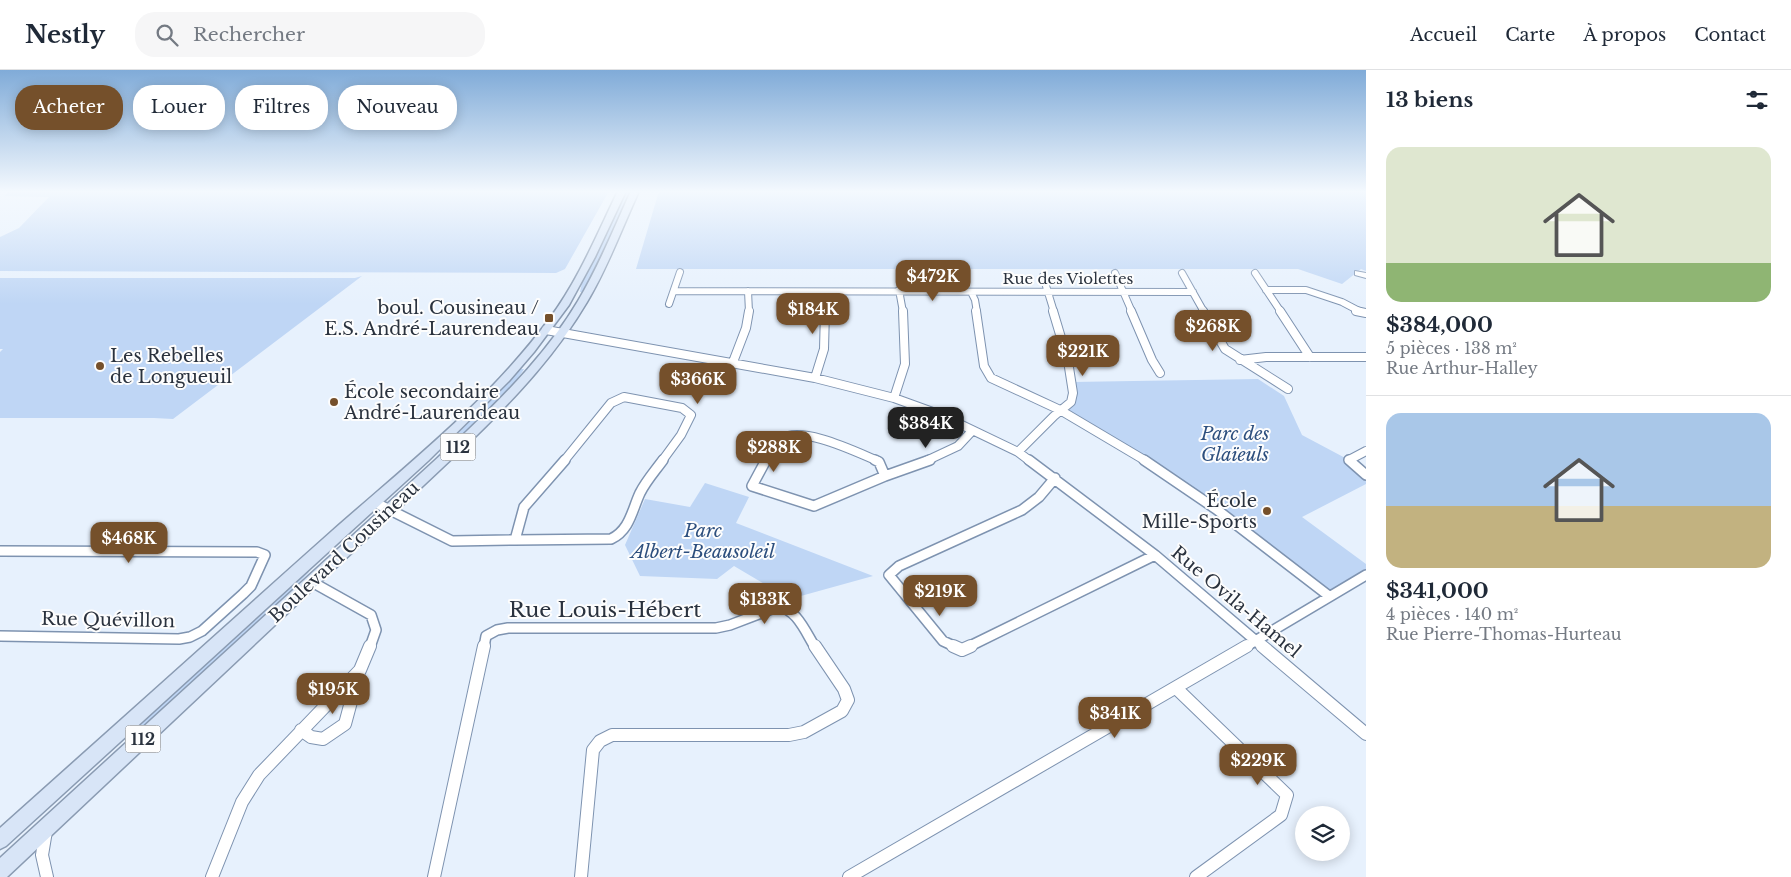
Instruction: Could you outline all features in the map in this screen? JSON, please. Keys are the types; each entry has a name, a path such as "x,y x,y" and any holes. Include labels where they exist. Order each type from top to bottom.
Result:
{"main road":[{"name":"Boulevard Cousineau","path":"0,840 488,397 546,330 577,283 604,229"},
{"name":"Boulevard Cousineau","path":"0,871 497,409 562,333 596,277 618,229"}],"street":[{"path":"669,304 680,272"},
{"path":"1255,272 1310,357"},
{"path":"1115,273 1121,291 1160,373"},
{"path":"1182,273 1225,349 1288,390"},
{"path":"1018,452 1060,410 1071,402 1075,394 1059,328 1046,292 1043,276"},
{"path":"894,398 905,364 903,305 900,290"},
{"path":"1266,290 1306,290 1342,302 1357,311 1366,313"},
{"name":"Rue des Violettes","path":"674,291 1193,292"},
{"path":"733,362 748,325 750,302 748,291"},
{"path":"815,378 824,348 825,306 822,292"},
{"path":"970,292 975,300 984,366 991,378 1060,410 1131,451 1216,509 1329,596"},
{"name":"Rue Ovila-Hamel","path":"546,330 815,378 894,398 941,415 1018,452 1155,555 1366,734"},
{"path":"1240,360 1266,357 1366,357"},
{"path":"374,502 452,541 515,541 611,540 620,537 625,530 641,491 686,429 691,415 682,408 624,397 611,402 595,425 524,508 515,541"},
{"path":"885,476 879,462 817,438 794,434 780,439 752,486 814,506 885,476 936,458 958,446 972,431"},
{"path":"1366,450 1349,460 1366,475"},
{"path":"1055,478 1040,497 1022,510 899,566 889,575 943,641 962,650 1155,555"},
{"name":"Rue Quévillon","path":"0,551 257,552 265,554 247,591 202,631 190,637 179,639 0,636"},
{"path":"849,877 1176,688 1366,575"},
{"path":"301,730 311,737 323,739 345,724 360,670 376,630 371,615 312,582"},
{"name":"Rue Louis-Hébert","path":"434,877 486,636 497,630 508,628 716,628 730,625 777,607 784,607 791,611 844,689 848,700 842,711 804,732 789,735 612,735 600,741 592,750 580,877"},
{"path":"212,877 242,802 259,775 360,670"},
{"path":"1176,688 1287,795 1281,815 1196,877"},
{"path":"46,828 42,855 47,877"}],"green space":[{"path":"18,229 588,229 565,269 556,273 0,271 0,237"},
{"path":"608,229 613,229 583,292 580,292 582,283"},
{"path":"648,229 1366,229 1366,271 1361,269 1342,284 1298,269 636,269"},
{"path":"362,276 173,419 0,418 0,352 3,349 0,349 0,278 355,278"},
{"path":"521,369 524,369 519,377 495,404 450,448 431,463 499,393"},
{"name":"Parc des Glaïeuls","path":"1258,379 1284,396 1302,435 1349,460 1366,475 1366,484 1302,517 1366,564 1366,575 1329,596 1216,509 1060,410 1071,402 1072,382"},
{"name":"Parc Albert-Beausoleil","path":"705,483 749,497 736,523 873,576 790,599 734,566 717,579 640,576 625,545 645,499 690,507"},
{"path":"307,571 309,572 277,606 136,734 134,732 152,713"}],"place":[{"name":"boul. Cousineau / E.S. André-Laurendeau","path":"549,318"},
{"name":"Les Rebelles de Longueuil","path":"100,366"},
{"name":"École secondaire André-Laurendeau","path":"334,402"},
{"name":"École Mille-Sports","path":"1267,511"}]}
